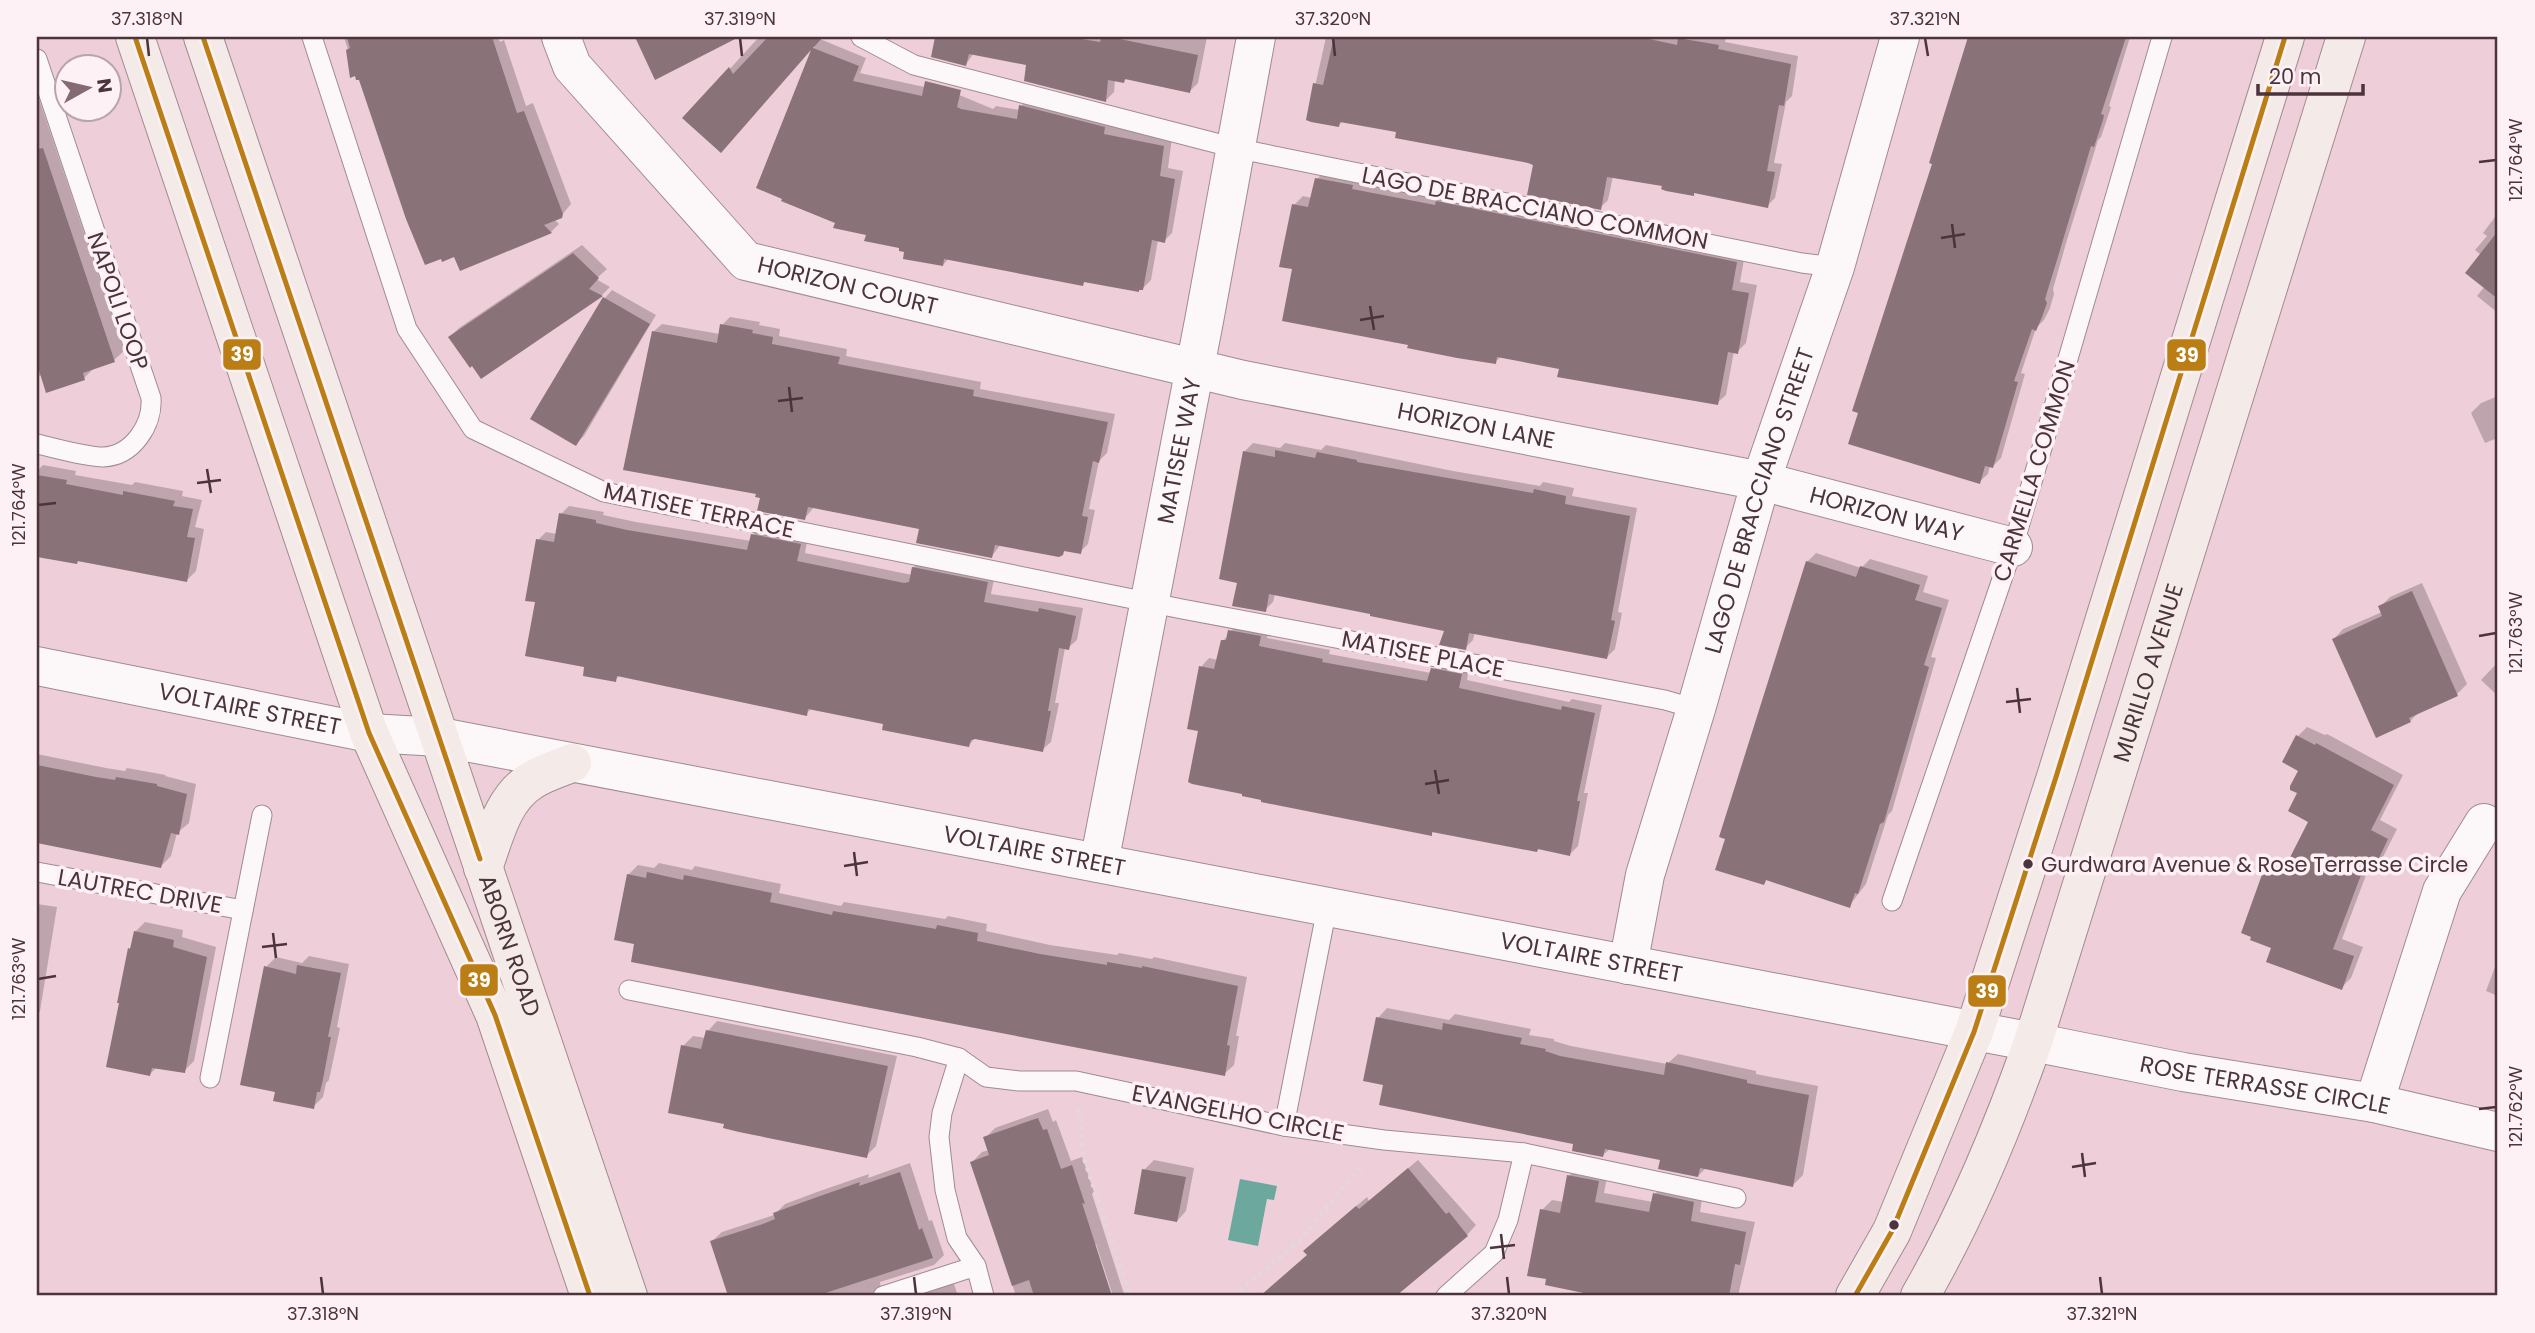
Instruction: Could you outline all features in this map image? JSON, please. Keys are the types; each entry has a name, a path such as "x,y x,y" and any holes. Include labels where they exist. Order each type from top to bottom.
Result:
{"main road":[{"name":"ABORN ROAD","path":"135,37 369,733 495,1015 590,1296"},
{"name":"ABORN ROAD","path":"203,37 628,1296"},
{"path":"1854,1296 1892,1231 1974,1031 2061,763 2285,37"},
{"name":"MURILLO AVENUE","path":"1920,1296 1951,1242 1990,1156 2033,1042 2346,37"},
{"path":"483,868 505,808 518,792 531,781 572,763"}],"street":[{"name":"HORIZON COURT","path":"561,37 572,66 746,261 1194,369"},
{"name":"MATISEE WAY","path":"1099,863 1256,37"},
{"name":"LAGO DE BRACCIANO STREET","path":"1628,965 1645,875 1761,481 1835,267 1900,37"},
{"name":"HORIZON LANE","path":"1194,369 1761,481"},
{"name":"HORIZON WAY","path":"1761,481 2013,547"},
{"name":"VOLTAIRE STREET","path":"37,666 369,733 440,737 2033,1042"},
{"path":"2374,1103 2442,891 2484,823"},
{"name":"ROSE TERRASSE CIRCLE","path":"2033,1042 2183,1072 2374,1103 2498,1132"}],"lane":[{"name":"MATISEE TERRACE","path":"312,37 407,329 473,429 604,492 1149,601"},
{"name":"LAGO DE BRACCIANO COMMON","path":"861,37 914,65 1235,148 1802,263 1835,267"},
{"name":"CARMELLA COMMON","path":"1892,901 2013,547 2162,37"},
{"name":"NAPOLI LOOP","path":"37,59 151,398 152,412 143,433 127,448 104,457 37,444"},
{"name":"MATISEE PLACE","path":"1149,601 1665,700 1696,709"},
{"name":"LAUTREC DRIVE","path":"210,1078 262,815"},
{"name":"LAUTREC DRIVE","path":"37,872 243,910"},
{"path":"1284,1126 1327,908"},
{"name":"EVANGELHO CIRCLE","path":"629,990 916,1047 959,1058 986,1077 1019,1081 1076,1081 1284,1126 1384,1140 1524,1153 1736,1198"},
{"path":"959,1058 942,1113 939,1137 945,1190 957,1238 976,1266 984,1296"},
{"path":"1446,1296 1494,1253 1508,1220 1524,1153"},
{"path":"883,1296 976,1266"}],"path":[{"path":"1076,1081 1083,1155 1130,1296"},
{"path":"1233,1296 1298,1242 1384,1140"}],"shaded area":[{"path":"1240,1179 1277,1186 1274,1200 1267,1199 1258,1246 1228,1240"}],"building":[{"path":"347,37 492,37 517,113 524,111 563,214 562,218 544,225 552,233 460,271 454,257 425,265 406,219 359,80 356,80 355,76 350,78 346,50 350,48"},
{"path":"635,37 739,37 655,80"},
{"path":"768,37 823,37 813,48 859,66 853,81 922,96 925,81 961,90 957,107 961,109 1017,119 1019,105 1105,127 1104,134 1164,146 1160,176 1175,179 1165,243 1152,240 1143,290 1139,292 1084,282 1083,286 944,259 943,266 903,259 904,252 899,251 899,248 864,241 866,235 833,228 835,223 756,188 811,50 721,153 682,118 729,67 733,74"},
{"path":"935,37 1070,37 1100,42 1101,37 1110,37 1198,55 1190,93 1125,79 1124,83 1108,80 1106,102 1024,81 1026,65 969,54 966,66 931,57"},
{"path":"1334,37 1640,37 1677,45 1678,38 1719,45 1718,49 1791,64 1784,106 1779,105 1767,171 1775,172 1768,208 1694,193 1694,196 1666,191 1661,189 1662,186 1607,177 1601,210 1527,195 1533,165 1528,163 1395,138 1396,132 1340,122 1339,127 1311,122 1306,120 1313,83 1323,85"},
{"path":"1968,37 2126,37 2101,114 2104,115 2103,120 2094,147 2091,146 2045,299 2047,303 2036,331 2032,329 2014,381 2018,382 1993,468 1985,466 1980,484 1848,444 1858,413 1852,411 1932,164 1929,163"},
{"path":"43,148 115,362 83,373 85,380 46,393 37,364 37,149"},
{"path":"1315,178 1353,185 1352,189 1435,205 1436,201 1737,262 1732,290 1749,293 1738,354 1728,352 1718,405 1557,377 1559,369 1497,357 1496,364 1457,358 1407,348 1408,345 1282,321 1292,269 1279,267 1292,204 1308,207"},
{"path":"2498,231 2498,299 2465,273"},
{"path":"573,253 599,278 589,289 603,296 481,379 448,337"},
{"path":"603,297 650,324 576,446 530,419"},
{"path":"720,324 773,337 772,344 840,357 838,364 974,390 973,396 1108,422 1099,463 1093,461 1082,516 1088,517 1081,554 1064,551 1059,557 995,545 992,558 916,543 919,529 808,507 805,520 757,511 760,498 755,497 756,494 623,470 652,331 717,343"},
{"path":"1275,450 1315,458 1317,452 1357,462 1533,493 1534,489 1566,496 1565,504 1630,516 1611,620 1615,621 1607,659 1469,633 1466,650 1439,645 1444,631 1269,594 1266,612 1232,606 1237,583 1219,579 1243,451 1275,457"},
{"path":"37,475 67,480 66,484 123,495 123,491 175,501 173,506 193,509 187,537 195,538 187,582 78,561 77,564 37,557"},
{"path":"559,513 596,520 596,523 627,530 747,550 751,534 801,544 797,561 904,583 909,582 912,567 988,582 984,602 1038,612 1039,608 1076,616 1069,650 1059,648 1043,752 975,739 971,740 969,747 882,730 883,724 808,709 807,716 617,676 616,682 583,676 584,667 525,656 535,602 525,601 536,539 554,542"},
{"path":"1806,561 1856,577 1860,566 1920,585 1915,600 1942,608 1924,665 1929,667 1884,822 1880,824 1858,894 1855,893 1850,908 1766,880 1764,885 1715,870 1725,839 1719,837"},
{"path":"2412,591 2458,696 2409,718 2411,722 2376,738 2332,639 2382,616 2378,606"},
{"path":"1228,630 1261,636 1259,646 1323,659 1322,662 1427,681 1431,668 1462,674 1459,688 1561,710 1562,706 1595,713 1577,801 1580,801 1570,856 1432,832 1432,836 1261,802 1242,794 1188,782 1198,731 1187,729 1199,666 1214,669 1221,640 1226,640"},
{"path":"2296,735 2394,785 2371,830 2388,839 2373,871 2364,867 2333,949 2354,956 2342,990 2266,962 2271,948 2250,940 2251,937 2241,933 2264,869 2282,873 2308,822 2288,811 2297,793 2290,790 2290,786 2298,771 2282,762"},
{"path":"37,765 96,777 115,780 116,777 157,784 187,794 179,835 171,833 161,868 37,843"},
{"path":"647,872 683,880 684,875 772,893 770,902 832,915 833,911 936,929 937,925 978,933 977,941 1040,954 1107,965 1107,962 1142,966 1238,986 1227,1045 1230,1046 1225,1076 631,962 634,944 614,940 627,874 646,878"},
{"path":"134,931 174,940 173,947 207,957 185,1073 152,1068 150,1076 106,1067 128,948 130,949"},
{"path":"297,965 341,973 328,1037 331,1037 323,1079 314,1109 273,1101 275,1092 240,1085 264,966 296,974"},
{"path":"1376,1017 1442,1030 1443,1023 1522,1038 1520,1044 1546,1049 1545,1051 1560,1056 1664,1075 1666,1062 1747,1080 1747,1083 1809,1095 1793,1187 1700,1168 1698,1177 1658,1169 1660,1160 1605,1149 1603,1157 1572,1151 1573,1144 1379,1105 1383,1085 1363,1081"},
{"path":"706,1030 888,1066 867,1158 739,1132 723,1128 724,1124 668,1113 681,1045 701,1049"},
{"path":"1038,1118 1043,1130 1047,1129 1061,1169 1072,1165 1112,1296 1034,1296 1029,1280 1012,1286 970,1162 989,1155 983,1137"},
{"path":"1408,1168 1468,1236 1396,1296 1260,1296 1307,1255 1303,1251 1356,1206 1359,1209"},
{"path":"1142,1169 1186,1177 1177,1222 1134,1214"},
{"path":"900,1172 919,1230 922,1228 933,1258 816,1296 728,1296 710,1241 775,1219 773,1213 806,1201 860,1182 859,1186"},
{"path":"1567,1175 1599,1181 1595,1202 1649,1212 1653,1193 1694,1202 1691,1221 1746,1232 1740,1265 1735,1264 1729,1296 1598,1296 1545,1285 1546,1279 1527,1276 1540,1209 1560,1213"}],"transit line":[{"name":"39","path":"135,37 369,733 495,1015 590,1296"},
{"name":"39","path":"203,37 480,859"},
{"name":"39","path":"1855,1296 1892,1231 1974,1032 2056,777 2285,37"}],"place":[{"name":"Gurdwara Avenue & Rose Terrasse Circle","path":"2028,864"}]}
